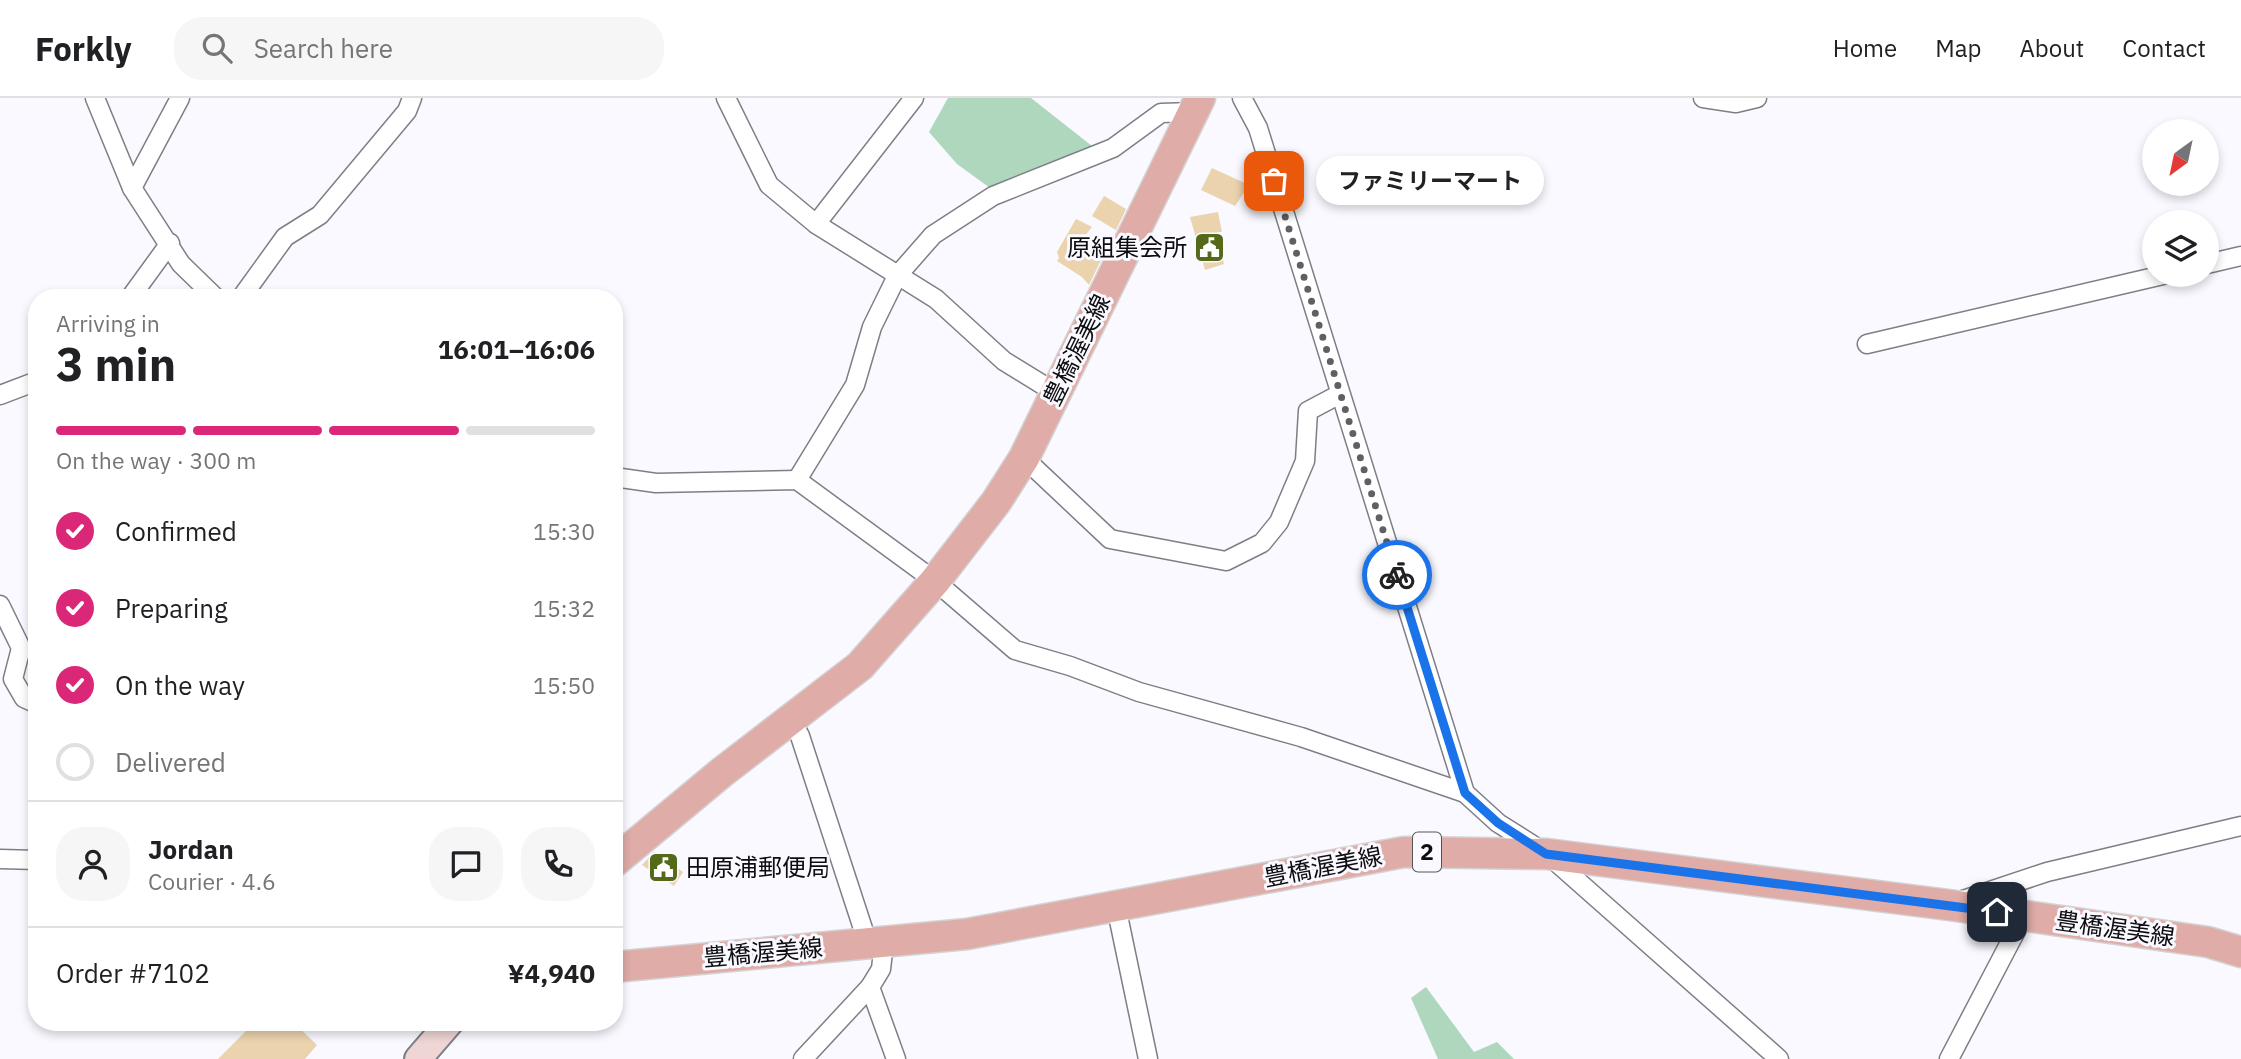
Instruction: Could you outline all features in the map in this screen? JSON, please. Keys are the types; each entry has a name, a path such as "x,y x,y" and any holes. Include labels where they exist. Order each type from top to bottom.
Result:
{"main road":[{"name":"豊橋渥美線","path":"623,855 860,666 935,581 996,502 1024,458 1196,105"},
{"name":"豊橋渥美線","path":"623,966 967,934 1404,852 1546,854 1949,905 2208,942 2241,952"}],"street":[{"path":"95,98 132,188 170,243 181,264 205,289"},
{"path":"132,188 180,98"},
{"path":"726,98 769,185 816,224 936,299 1004,361 1056,393"},
{"path":"816,224 914,98"},
{"path":"1242,98 1258,128 1465,793"},
{"path":"1703,98 1735,103 1757,98"},
{"path":"247,289 285,237 320,215 404,102"},
{"path":"797,480 855,385 872,327 897,276 933,235 993,195 1112,148 1161,113 1196,105"},
{"path":"137,289 170,243"},
{"path":"2219,261 2241,256"},
{"path":"1867,344 2142,280"},
{"path":"0,395 28,384"},
{"path":"1024,458 1110,538 1226,561 1262,543 1279,522 1305,461 1308,411 1340,394"},
{"path":"623,478 656,482 797,480 935,581 1015,650 1070,666 1139,692 1301,737 1465,793 1498,823 1546,854 1779,1059"},
{"path":"0,605 21,648 13,679 24,698 28,700"},
{"path":"791,719 804,747 876,943 881,969 870,987 803,1059"},
{"path":"1949,905 2047,872 2241,826"},
{"path":"0,859 28,860"},
{"path":"1116,906 1148,1059"},
{"path":"1949,1059 2017,929 2021,916"},
{"path":"870,987 896,1059"},
{"path":"418,1059 442,1031"}],"green space":[{"path":"948,98 1031,98 1092,146 990,188 957,164 929,132"},
{"path":"1426,987 1474,1052 1497,1042 1514,1059 1438,1059 1411,998"}],"building":[{"path":"1212,168 1249,185 1235,206 1201,190"},
{"path":"1104,196 1126,209 1116,230 1092,216"},
{"name":"原組集会所","path":"1218,212 1222,232 1217,232 1224,264 1205,270 1190,217"},
{"path":"1076,219 1092,227 1080,242 1088,245 1085,249 1101,260 1089,285 1082,277 1057,261 1057,252"},
{"name":"田原浦郵便局","path":"654,852 683,872 674,886 642,865"},
{"path":"246,1031 302,1031 317,1045 305,1059 218,1059"}],"way so far":[{"path":"1274,181 1397,575"}],"place":[{"name":"ファミリーマート","path":"1274,181"},
{"name":"原組集会所","path":"1210,248"},
{"name":"田原浦郵便局","path":"663,868"}],"route":[{"path":"1397,575 1465,793 1498,823 1546,854 1997,912"}]}
